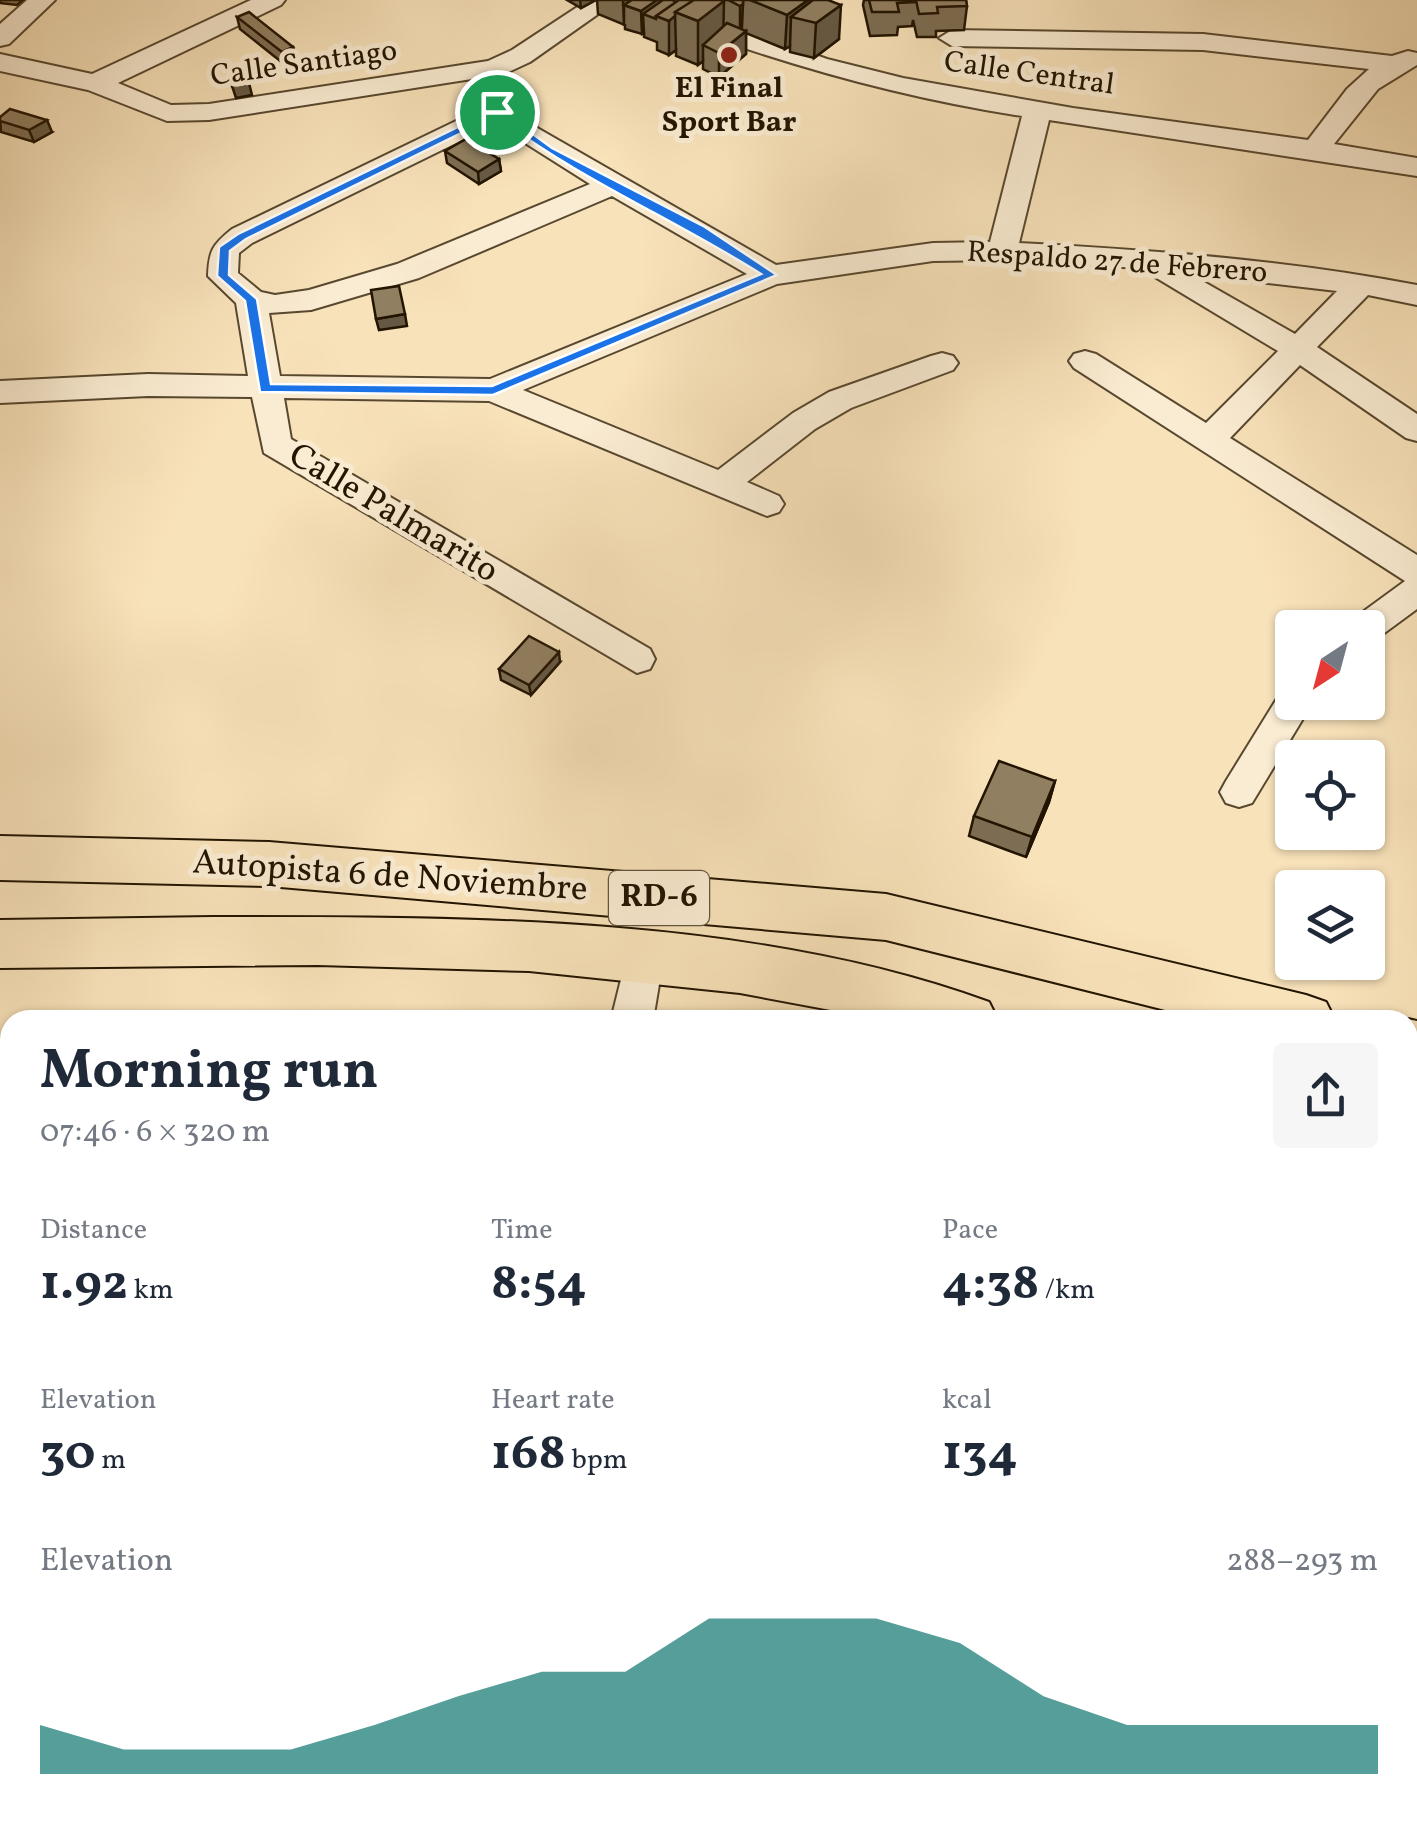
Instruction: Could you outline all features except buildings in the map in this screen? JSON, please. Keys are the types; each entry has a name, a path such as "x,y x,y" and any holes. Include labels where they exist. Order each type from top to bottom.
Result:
{"highway":[{"name":"Autopista 6 de Noviembre","path":"0,858 270,864 886,917 1265,1010"},
{"name":"Autopista 6 de Noviembre","path":"0,944 370,939 644,955 847,986 933,1010"}],"street":[{"path":"0,38 42,0"},
{"path":"95,83 272,0"},
{"name":"Calle Santiago","path":"0,62 31,72 95,83 167,113 209,112 495,68 521,56 605,0"},
{"name":"Calle Central","path":"644,0 802,62 934,94 1318,147 1417,167"},
{"path":"952,38 1204,42 1405,61"},
{"path":"1318,147 1363,88 1405,61"},
{"path":"495,68 497,112"},
{"path":"0,94 31,72"},
{"path":"1002,250 1038,108"},
{"path":"497,112 548,150 700,230 771,275"},
{"path":"497,112 242,236 224,250 223,276 251,299 275,305 353,290 611,186"},
{"name":"Respaldo 27 de Febrero","path":"0,392 148,385 493,390 771,275 933,252 1002,250 1141,259 1361,284 1412,297"},
{"path":"1141,259 1298,350 1417,430"},
{"path":"1209,440 1361,284"},
{"name":"Calle Palmarito","path":"251,299 276,445 637,659"},
{"path":"1084,361 1417,572"},
{"path":"721,485 804,421 840,400 942,363"},
{"path":"493,390 768,504"},
{"path":"1385,614 1417,590"},
{"path":"1239,792 1283,720"},
{"path":"634,1010 644,955"}],"place":[{"name":"El Final Sport Bar","path":"729,55"}],"route":[{"path":"497,112 548,150 700,230 771,275 493,390 265,388 251,299 223,276 224,250 242,236 497,112"}]}
